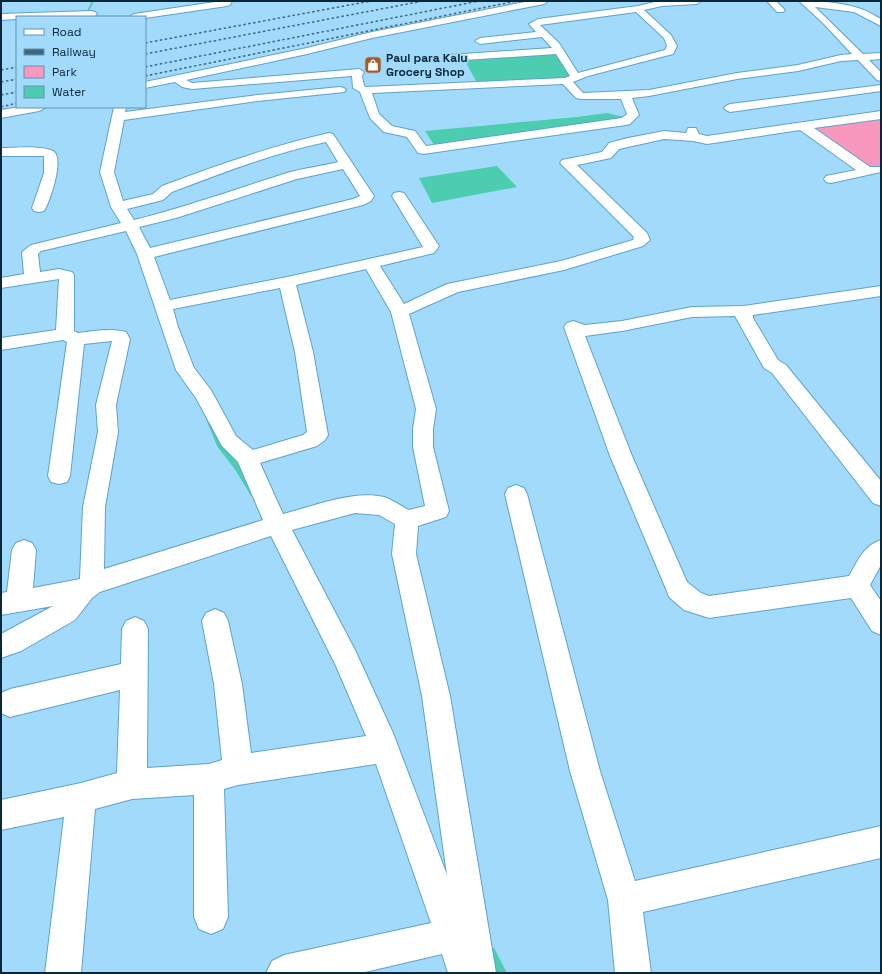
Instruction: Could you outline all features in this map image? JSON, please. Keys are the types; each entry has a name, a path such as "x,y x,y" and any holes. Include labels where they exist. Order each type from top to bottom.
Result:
{"street":[{"path":"140,16 212,3 227,3 228,1"},
{"path":"146,85 362,38 544,1"},
{"path":"697,1 662,2 638,9 534,23 555,45 580,96 649,93 737,76 798,68 842,58 881,56"},
{"path":"771,1 780,10"},
{"path":"805,2 846,7 857,10 879,21"},
{"path":"805,2 826,20 881,78"},
{"path":"362,38 359,72 357,76 359,88 365,90 571,80 584,74 648,59 669,52 672,46 668,37 638,9"},
{"path":"23,16 90,13"},
{"path":"1,17 16,16"},
{"path":"480,41 544,34"},
{"path":"462,86 447,53 558,51"},
{"path":"177,78 186,85 192,86 359,72"},
{"path":"730,108 881,88"},
{"path":"340,90 119,112 112,156 106,172 118,207 131,226 145,254 164,306 168,326 185,370 204,395 229,441 249,459 277,525 346,659 385,748 473,964"},
{"path":"365,90 374,115 388,129 411,134 423,150 626,121 633,115 625,95"},
{"path":"1,114 34,108"},
{"path":"400,312 460,286 564,265 638,243 642,240 642,236 567,163 606,155 614,146 664,135 692,134 707,140 881,115"},
{"path":"802,126 875,170"},
{"path":"118,207 161,196 167,189 272,151 298,143 329,137 367,196 362,200 145,254"},
{"path":"1,152 44,152 50,154 51,173 39,208"},
{"path":"33,278 30,252 36,248 131,226 250,192 293,176 347,164"},
{"path":"831,179 875,170"},
{"path":"164,306 287,282 428,250 431,248 399,196"},
{"path":"24,550 10,602 88,587 277,525 354,504 383,506 407,520 438,511 423,447 423,429 426,409 400,312 370,263"},
{"path":"1,283 59,274 66,275 67,278 71,337 59,476"},
{"path":"249,459 310,441 318,435 304,352 287,282"},
{"path":"857,586 709,608 693,602 678,589 621,456 573,327 584,330 622,326 692,312 744,311 881,291"},
{"path":"744,311 744,318 771,364 779,368 881,497"},
{"path":"1,344 71,337 116,335 120,336 121,339 106,405 108,432 94,506 88,587 66,612 12,642 1,646"},
{"path":"516,494 585,771 625,900 633,973"},
{"path":"407,520 404,554 436,696 464,880 473,964"},
{"path":"857,586 870,560 881,550"},
{"path":"857,586 881,623"},
{"path":"215,621 228,684 238,770"},
{"path":"132,784 134,629"},
{"path":"10,703 134,674"},
{"path":"1,815 81,798 132,784 209,779 238,770 385,748"},
{"path":"209,779 211,917"},
{"path":"63,973 81,798"},
{"path":"625,900 881,842"},
{"path":"284,973 439,938"}],"green space":[{"path":"881,116 881,169 868,172 802,126"}],"water":[{"path":"554,52 570,77 477,83 463,57"},
{"path":"607,113 624,117 624,120 434,145 425,131 577,117"},
{"path":"497,166 517,187 432,203 419,178"}],"waterway":[{"path":"86,16 93,1"},
{"path":"209,419 219,444 238,469 253,494"},
{"path":"490,952 501,973"}],"railway":[{"path":"146,43 371,1"},
{"path":"146,54 423,1"},
{"path":"146,67 479,1"},
{"path":"146,76 517,1"},
{"path":"1,70 16,67"},
{"path":"1,82 16,79"},
{"path":"1,95 16,92"},
{"path":"1,107 16,103"}],"place":[{"name":"Paul para Kalu Grocery Shop","path":"373,65"}]}
